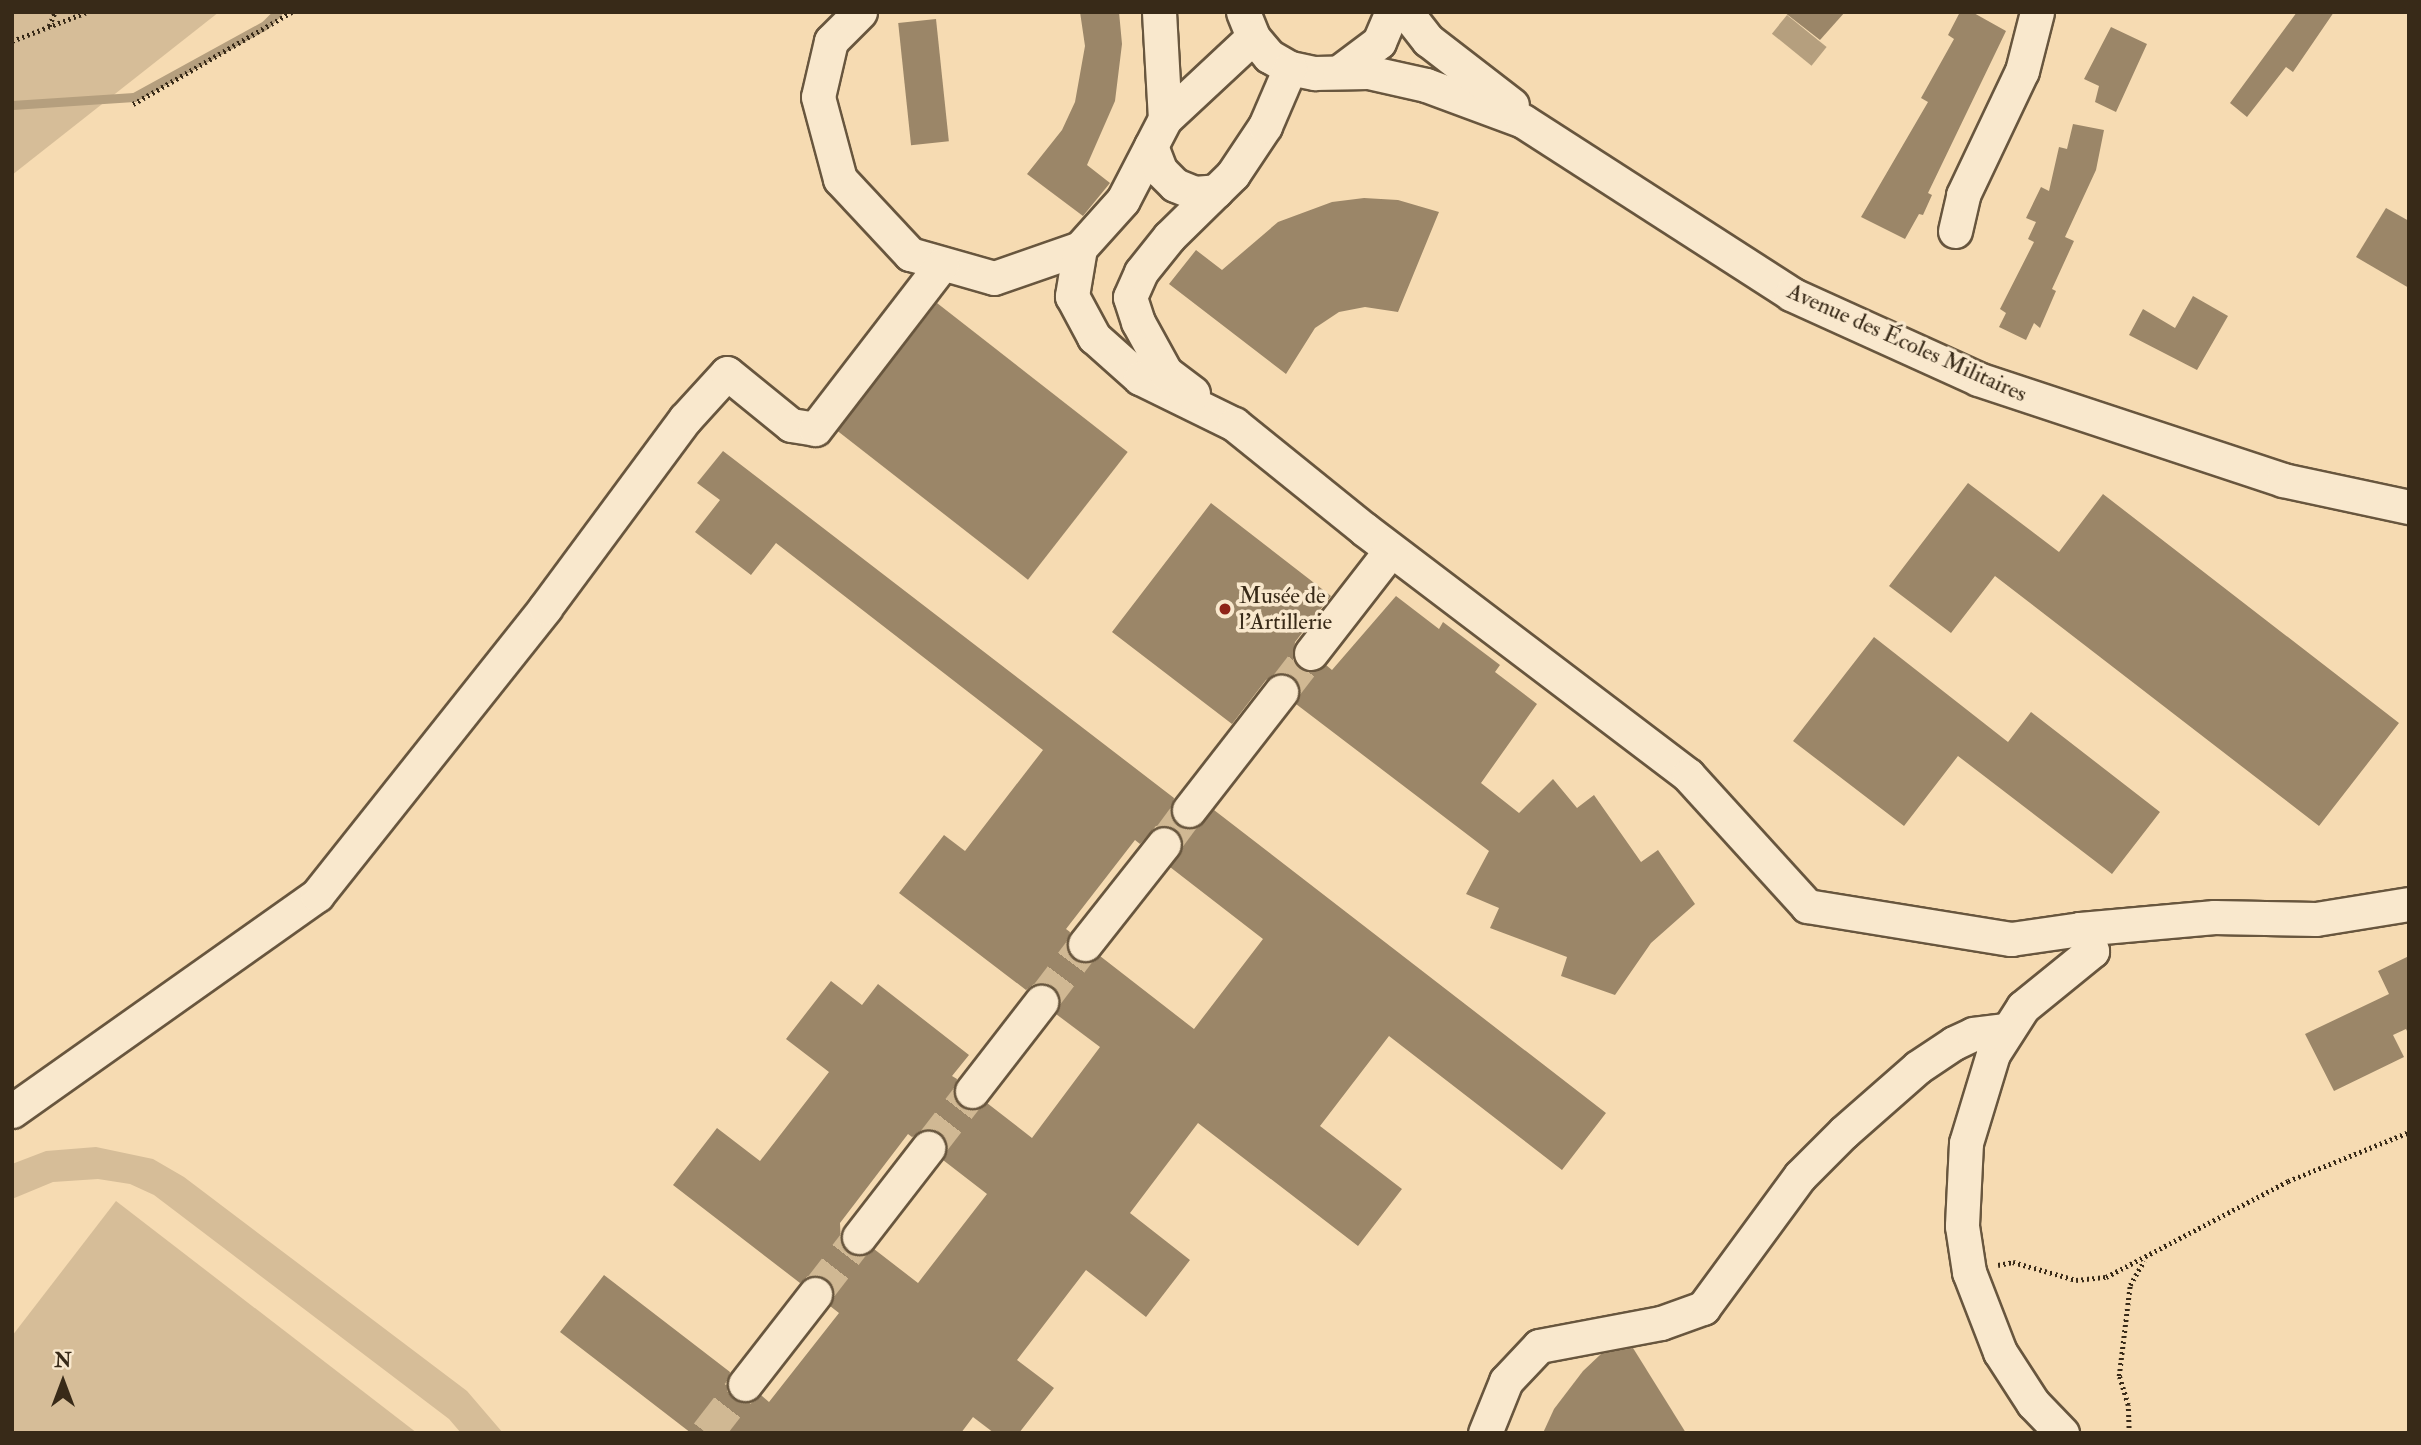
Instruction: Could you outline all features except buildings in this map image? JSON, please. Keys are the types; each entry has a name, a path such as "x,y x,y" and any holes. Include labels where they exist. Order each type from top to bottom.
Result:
{"street":[{"path":"860,12 831,41 818,97 840,179 910,254 994,278 1080,248 1123,200 1158,132 1248,25 1269,56 1290,68 1265,126 1233,174 1169,237 1142,272 1130,297 1138,322 1166,373 1391,550 1688,775 1807,906 2011,939 2080,929 2214,918 2316,919 2409,904"},
{"path":"1160,12 1160,170 1175,186 1195,192 1216,191"},
{"path":"1339,72 1379,42 1392,12"},
{"name":"Avenue des Écoles Militaires","path":"1406,12 1428,40 1511,104 1524,121"},
{"path":"1955,231 1963,195 2022,71 2037,12"},
{"name":"Avenue des Écoles Militaires","path":"1290,68 1368,72 1426,85 1524,121 1791,294 1978,379 2283,480 2409,507"},
{"path":"1080,248 1072,296 1094,337 1140,378 1234,424"},
{"path":"12,1111 317,895 545,608 685,419 727,373 791,425 815,429 942,264"},
{"path":"1311,653 1391,550"},
{"path":"1189,810 1281,692"},
{"path":"1085,944 1164,844"},
{"path":"2062,1433 2033,1403 2000,1352 1969,1272 1962,1226 1966,1143 1993,1054 2023,1007 2092,951 2080,929"},
{"path":"972,1091 1041,1002"},
{"path":"1485,1433 1506,1381 1539,1346 1661,1323 1703,1308 1800,1176 1844,1132 1917,1067 1954,1042 1973,1034 2008,1030"},
{"path":"859,1237 928,1148"},
{"path":"745,1384 815,1294"}],"path":[{"path":"49,27 55,12"},
{"path":"12,41 87,12"},
{"path":"133,104 280,23 292,12"},
{"path":"1969,1272 2013,1262 2076,1280 2106,1277 2145,1260 2288,1181 2409,1132"},
{"path":"2129,1433 2128,1405 2119,1376 2130,1285 2145,1260"}],"shaded area":[{"path":"12,12 219,12 12,175"},
{"path":"1787,15 1827,47 1812,66 1772,34"},
{"path":"96,1147 153,1159 184,1177 467,1391 503,1433 461,1433 449,1419 154,1195 130,1184 98,1179 53,1182 12,1199 12,1164 46,1151"},
{"path":"116,1201 417,1433 12,1433 12,1336"}],"waterway":[{"path":"12,105 134,97 265,25 278,12"}],"tunnel":[{"path":"1281,692 1311,653"},
{"path":"1164,844 1189,810"},
{"path":"1041,1002 1085,944"},
{"path":"928,1148 972,1091"},
{"path":"815,1294 859,1237"},
{"path":"707,1433 745,1384"}],"place":[{"name":"Musée de l'Artillerie","path":"1225,609"}]}
